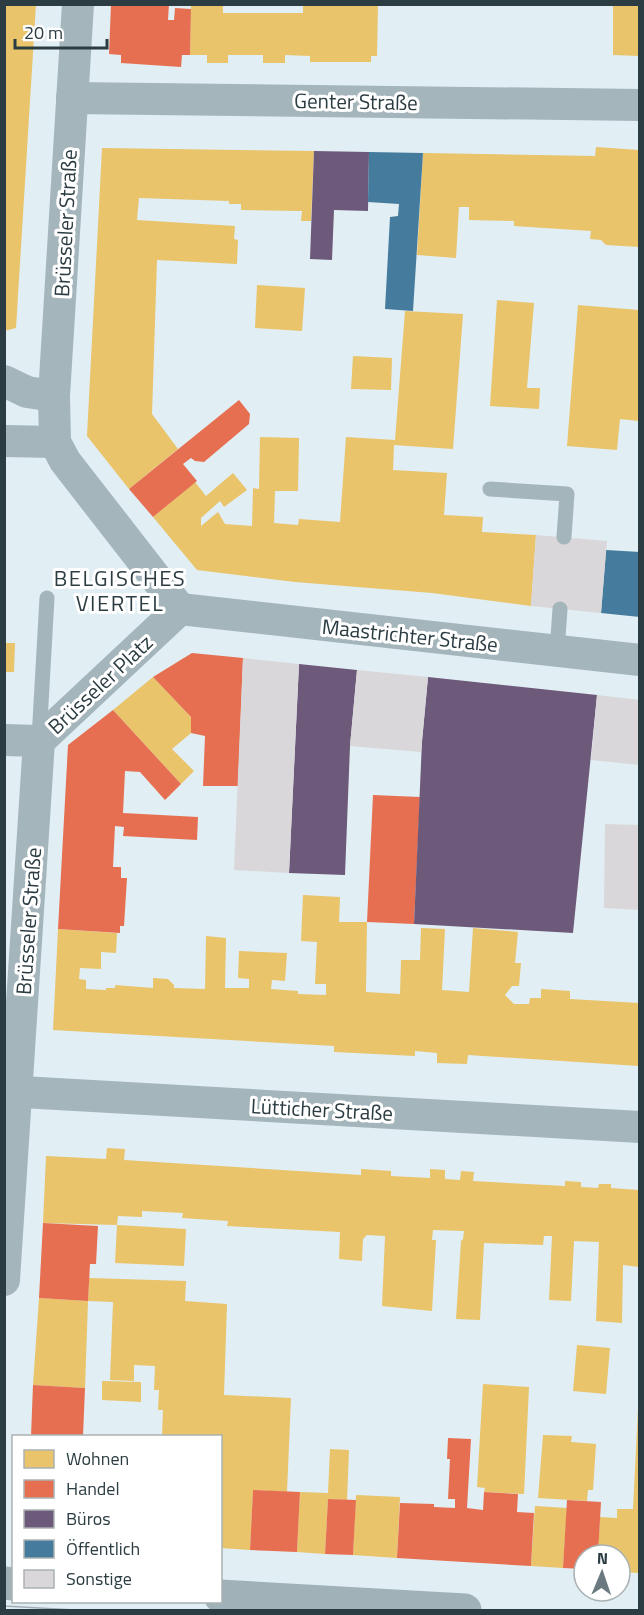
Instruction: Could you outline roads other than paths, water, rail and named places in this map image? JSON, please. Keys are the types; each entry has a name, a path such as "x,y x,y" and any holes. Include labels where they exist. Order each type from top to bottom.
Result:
{"main road":[{"path":"222,1596 465,1611"}],"street":[{"name":"Brüsseler Straße","path":"55,442 54,396 78,4"},
{"name":"Genter Straße","path":"72,98 639,105"},
{"path":"4,381 27,392 54,396"},
{"path":"4,441 55,442 65,461 180,609"},
{"name":"Maastrichter Straße","path":"180,609 639,660"},
{"name":"Brüsseler Platz","path":"4,740 39,741 180,609"},
{"name":"Brüsseler Straße","path":"4,1280 11,1091 39,741"},
{"name":"Lütticher Straße","path":"11,1091 639,1127"}],"lane":[{"path":"490,489 567,494 564,537"},
{"path":"39,741 46,598"},
{"path":"557,651 560,609"}],"tram line":[{"path":"4,1606 75,1610"}],"district":[{"name":"BELGISCHES VIERTEL","path":"120,590"}]}
